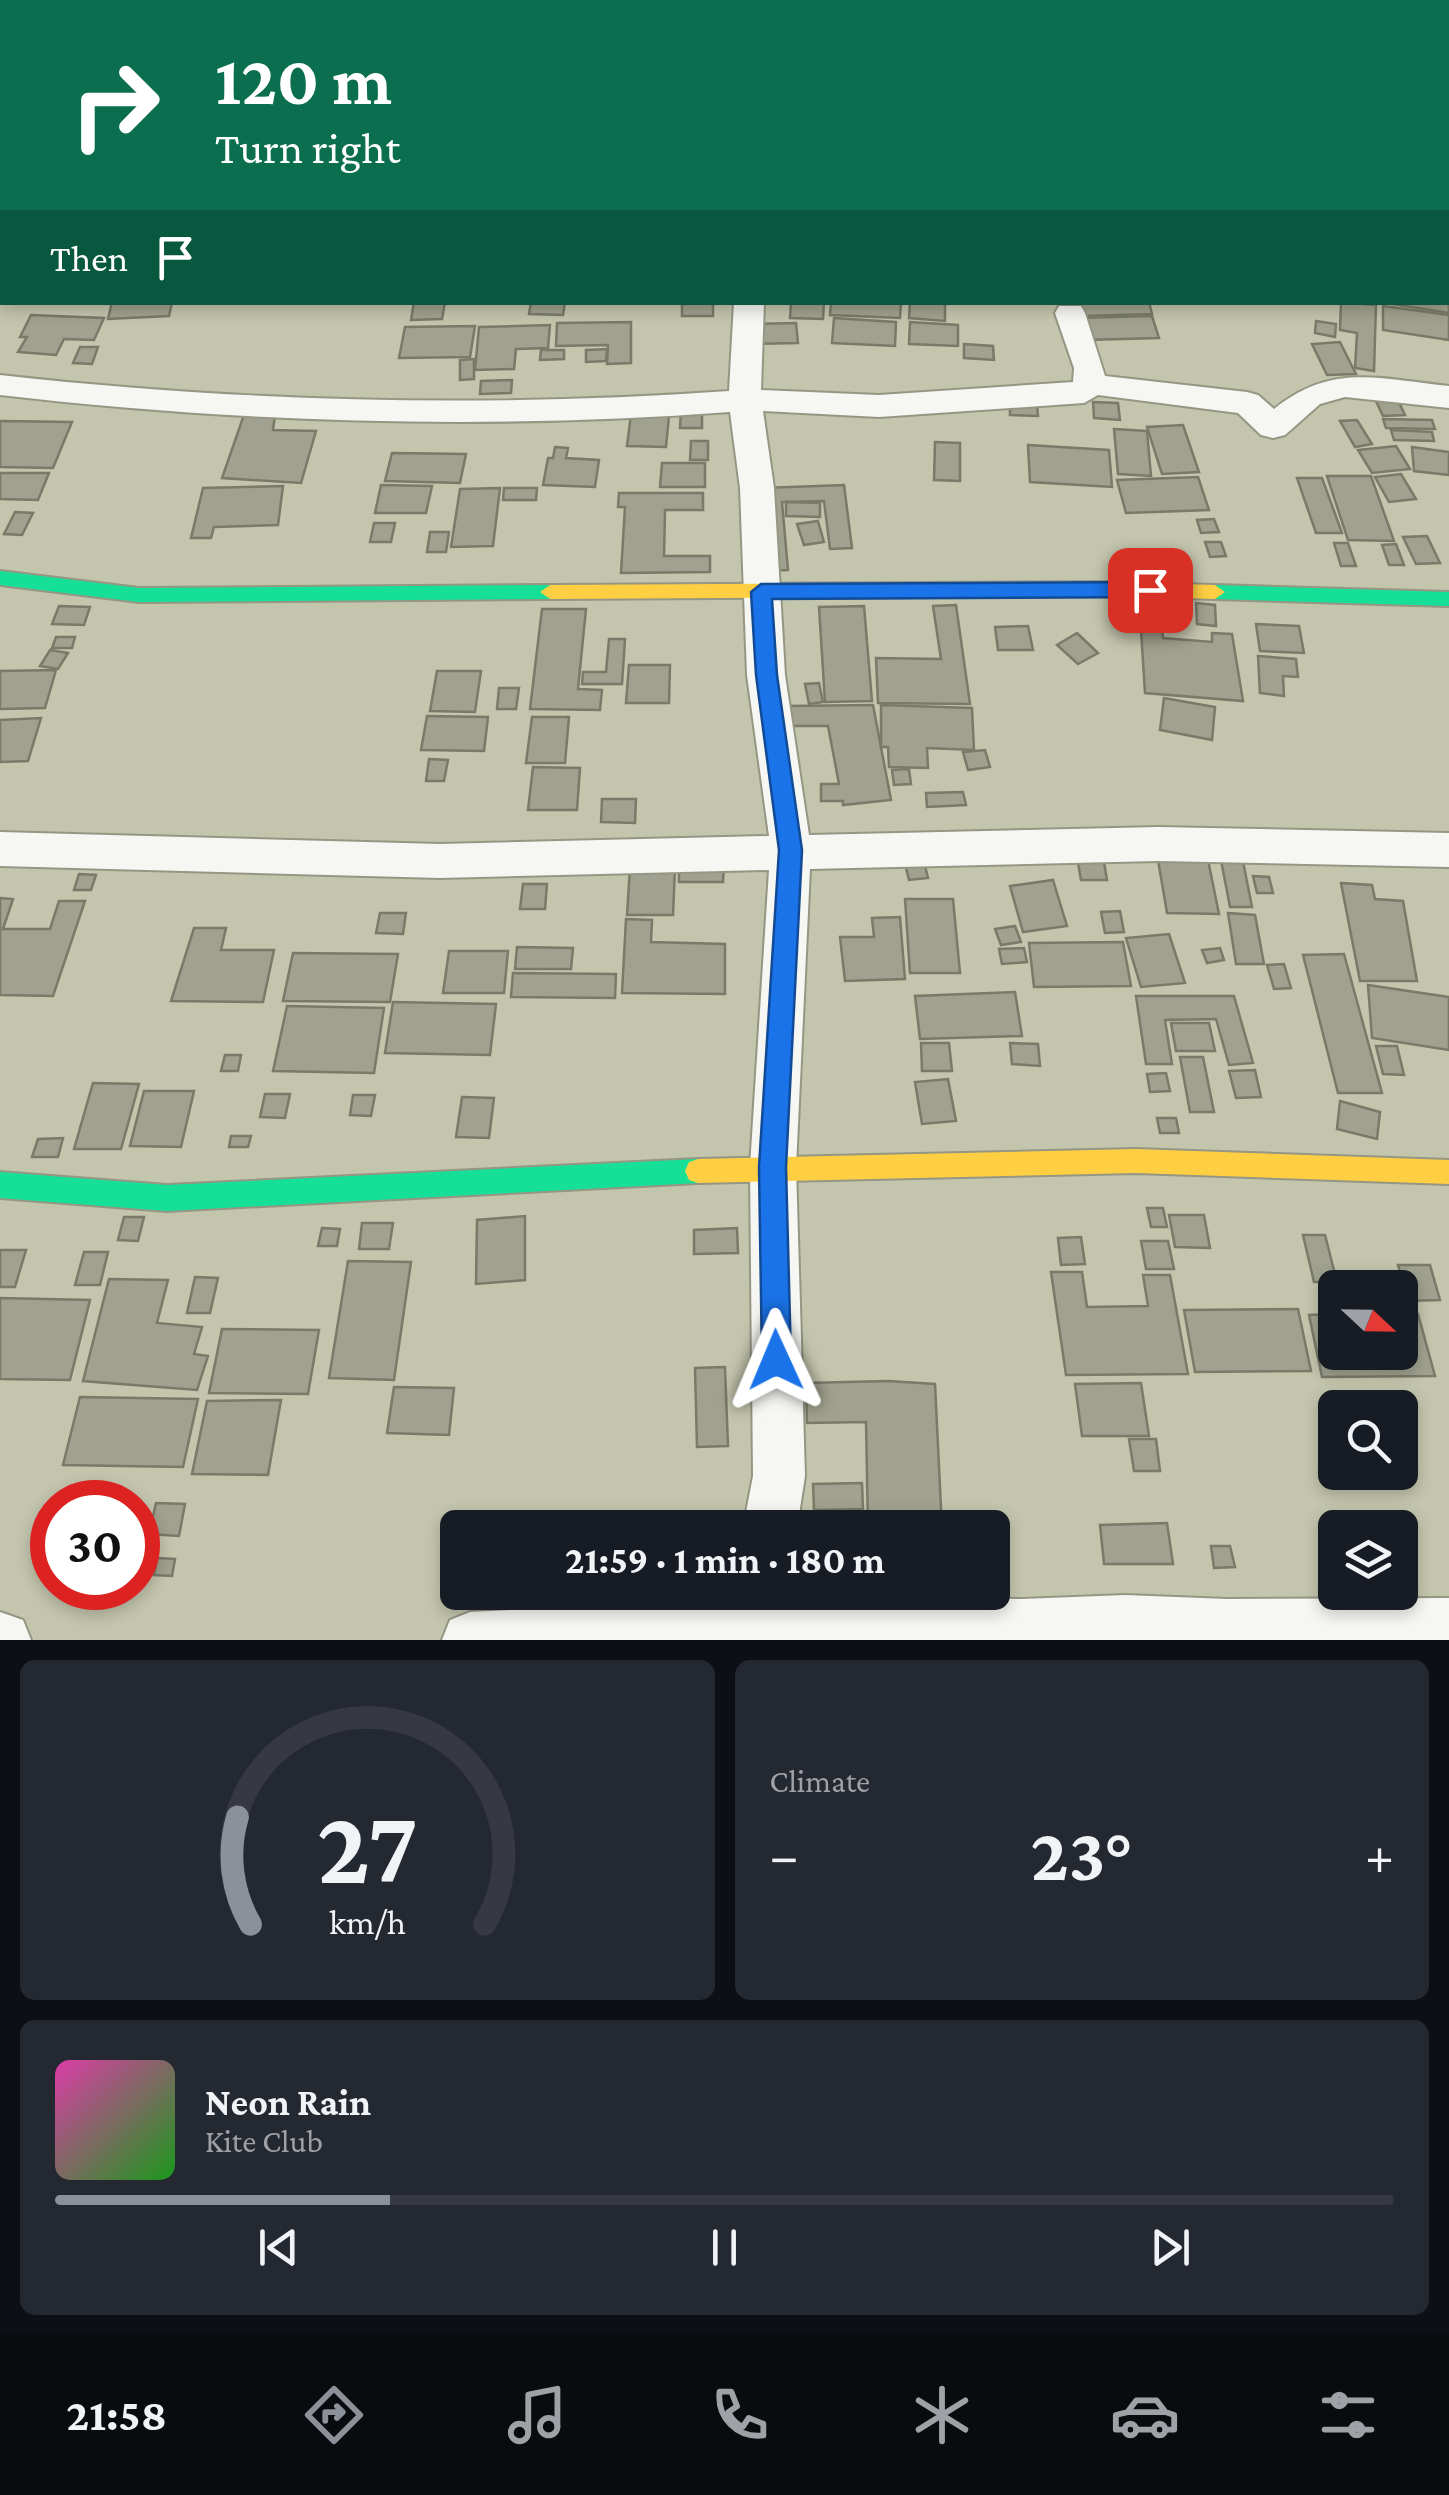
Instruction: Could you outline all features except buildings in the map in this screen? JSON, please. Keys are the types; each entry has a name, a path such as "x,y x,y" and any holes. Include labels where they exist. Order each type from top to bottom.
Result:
{"street":[{"path":"750,305 745,400 757,488 766,675 790,850 772,1167 779,1476 773,1510"},
{"path":"0,386 96,396 445,412 622,409 745,400 879,406 1084,392 1090,368 1070,313"},
{"path":"1089,384 1248,402 1273,426 1309,397 1344,386 1449,397"},
{"path":"0,578 139,594 1114,589 1449,599"},
{"path":"0,849 440,861 1158,844 1449,850"},
{"path":"0,1184 167,1198 772,1167 836,1170 1136,1161 1449,1172"},
{"path":"470,1640 756,1620 1022,1627 1125,1622 1227,1627 1449,1626"}],"traffic: fast":[{"path":"0,578 139,595 550,592"},
{"path":"1215,592 1449,599"},
{"path":"0,1185 167,1198 698,1171"}],"traffic: slow":[{"path":"550,592 1215,592"},
{"path":"698,1171 1136,1161 1449,1172"}],"route":[{"path":"776,1360 772,1167 790,850 782,764 766,675 761,592 1150,590"}]}
